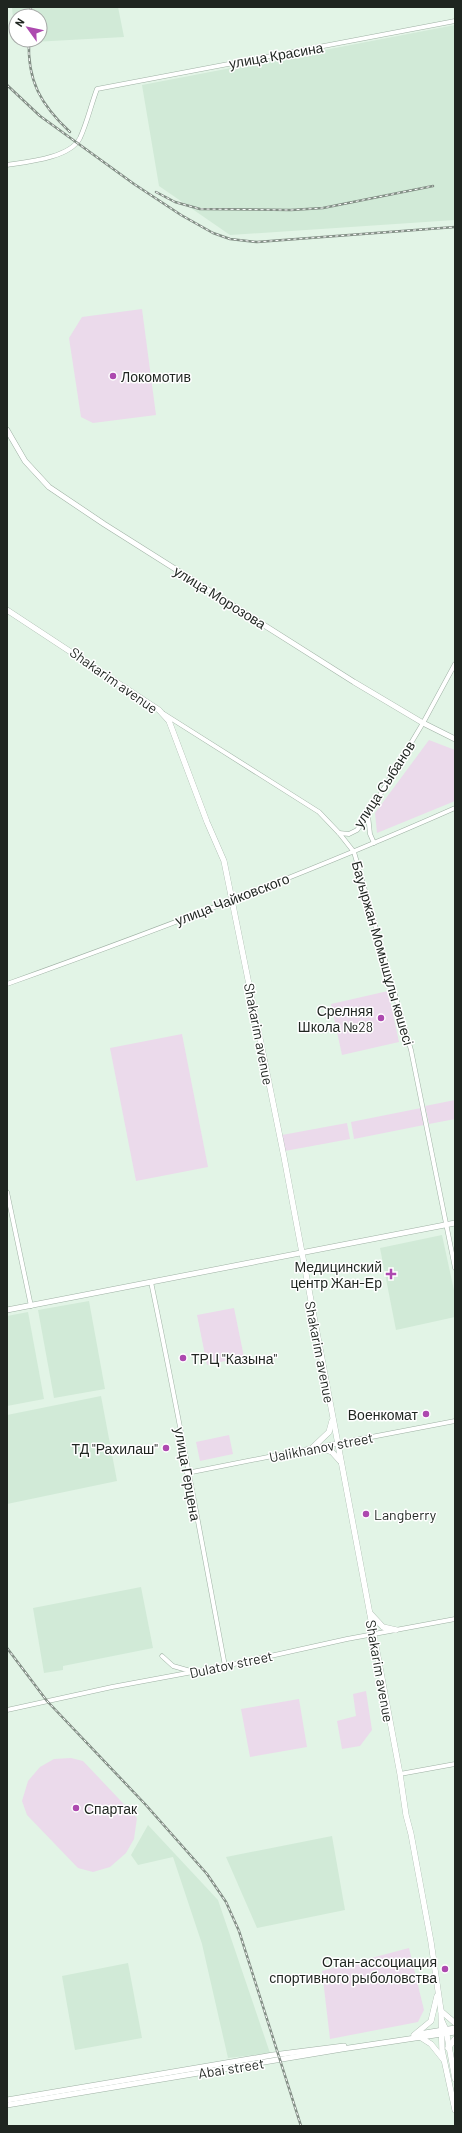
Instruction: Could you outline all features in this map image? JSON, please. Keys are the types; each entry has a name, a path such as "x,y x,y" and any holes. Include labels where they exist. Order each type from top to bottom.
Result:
{"main road":[{"name":"улица Морозова","path":"7,430 25,461 49,487 116,532 354,682 423,723 455,739"},
{"name":"Shakarim avenue","path":"7,610 159,710 168,721 207,822 224,860 284,1155 340,1461 370,1613 372,1634 431,1942 444,2032 455,2079"},
{"path":"7,1310 455,1223"},
{"path":"311,1449 329,1432 332,1417"},
{"path":"319,1447 332,1452 340,1461"},
{"path":"370,1613 383,1627 396,1630"},
{"path":"438,1994 431,2021 417,2036 431,2044 444,2060"},
{"path":"441,2010 455,2022"},
{"name":"Abai street","path":"444,2032 455,2028"},
{"name":"Shakarim avenue","path":"444,2032 444,2060 455,2110"},
{"name":"Abai street","path":"7,2100 267,2056 444,2032 455,2032"},
{"name":"Abai street","path":"7,2105 417,2036"},
{"path":"448,2048 455,2039"}],"street":[{"name":"улица Красина","path":"7,165 52,156 70,149 80,138 97,89 455,21"},
{"name":"улица Сыбанов","path":"339,833 349,834 357,830 368,815 423,723 455,664"},
{"name":"Бауыржан Момышұлы көшесі","path":"159,710 284,788 319,812 339,833 354,852 411,1050 455,1268"},
{"name":"улица Чайковского","path":"7,984 354,852 455,808"},
{"path":"368,815 370,834 374,843"},
{"path":"7,1192 31,1306"},
{"name":"улица Герцена","path":"152,1282 172,1379 187,1473 225,1666"},
{"name":"Ualikhanov street","path":"187,1473 455,1421"},
{"name":"Dulatov street","path":"7,1710 112,1687 197,1672 372,1634 455,1619"},
{"path":"162,1656 173,1666 197,1672"},
{"path":"400,1774 455,1764"}],"shaded area":[{"path":"12,7 118,7 124,37 48,41 48,8"},
{"path":"455,25 455,220 230,235 159,186 142,85"},
{"name":"Локомотив","path":"142,309 156,415 93,423 81,417 69,338 82,317"},
{"path":"429,740 455,750 455,801 377,833 375,813"},
{"path":"388,991 399,1042 342,1055 331,1004"},
{"path":"182,1034 208,1167 136,1181 110,1048"},
{"path":"455,1100 455,1119 429,1124 425,1106"},
{"path":"421,1108 424,1125 354,1139 351,1122"},
{"path":"347,1123 350,1139 285,1151 282,1135"},
{"path":"442,1235 455,1295 455,1317 396,1330 380,1248"},
{"path":"89,1301 105,1389 54,1398 38,1310"},
{"path":"234,1308 244,1357 207,1365 197,1315"},
{"path":"28,1312 44,1399 7,1406 7,1316"},
{"path":"101,1396 117,1481 7,1504 7,1415"},
{"path":"229,1435 233,1454 200,1461 196,1442"},
{"path":"141,1587 153,1648 63,1666 63,1670 44,1673 33,1608"},
{"path":"366,1691 372,1730 360,1746 342,1749 337,1721 356,1716 353,1694"},
{"path":"299,1699 307,1747 250,1757 241,1709"},
{"name":"Спартак","path":"71,1758 83,1761 137,1818 134,1839 126,1853 110,1867 93,1872 78,1868 27,1815 22,1801 28,1781 40,1767 54,1759"},
{"path":"148,1825 218,1900 270,2053 228,2058 202,1944 173,1857 138,1865 131,1855"},
{"path":"332,1836 345,1910 257,1928 226,1857"},
{"path":"409,1948 424,2010 418,2022 330,2039 322,1971"},
{"path":"128,1963 142,2038 75,2050 62,1976"}],"railway":[{"path":"29,48 30,68 38,91 51,112 70,132"},
{"path":"7,85 40,116 134,184 181,215 213,233 230,239 257,242 455,227"},
{"path":"156,192 175,202 200,209 291,210 323,208 433,186"},
{"path":"7,1648 47,1701 145,1804 207,1874 226,1902 239,1931 301,2126"}],"place":[{"name":"Локомотив","path":"113,376"},
{"name":"Срелняя Школа №28","path":"381,1018"},
{"name":"Медицинский центр Жан-Ер","path":"391,1274"},
{"name":"ТРЦ \"Казына\"","path":"183,1358"},
{"name":"Военкомат","path":"426,1414"},
{"name":"ТД \"Рахилаш\"","path":"166,1448"},
{"name":"Langberry","path":"366,1514"},
{"name":"Спартак","path":"76,1808"},
{"name":"Отан-ассоциация спортивного рыболовства","path":"445,1969"}]}
